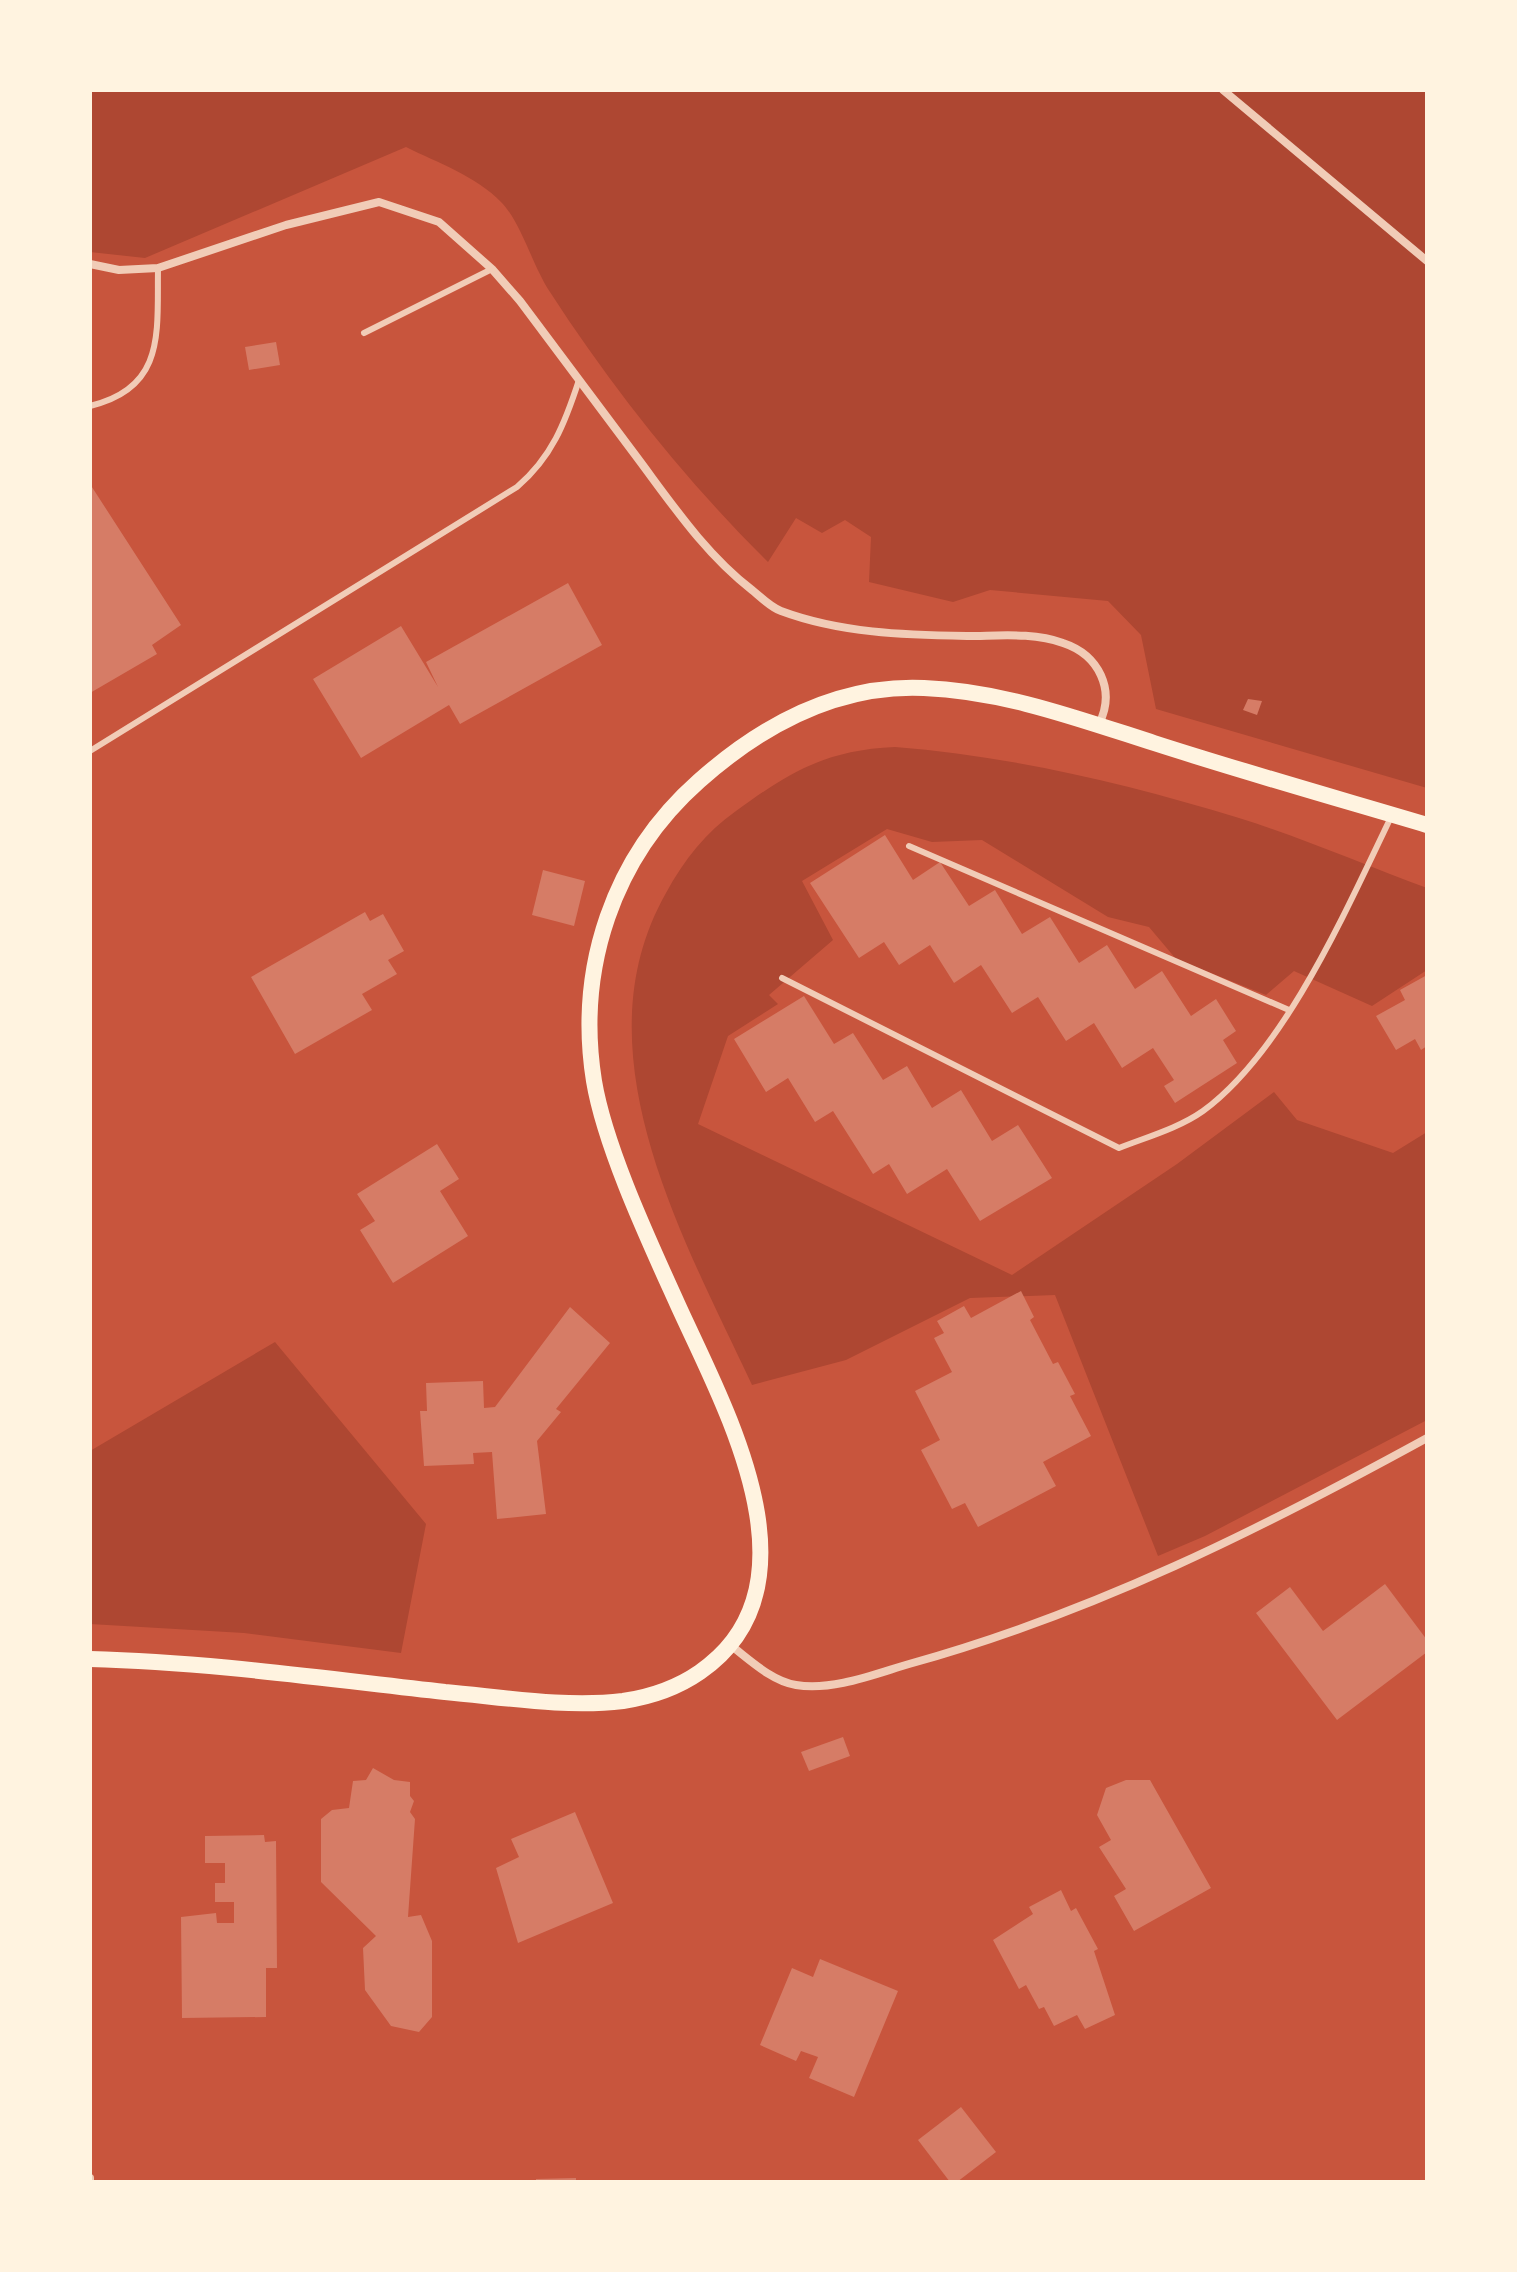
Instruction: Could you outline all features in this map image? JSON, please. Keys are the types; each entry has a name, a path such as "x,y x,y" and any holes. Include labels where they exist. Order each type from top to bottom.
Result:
{"main road":[{"path":"90,1659 221,1668 503,1698 598,1702 631,1700 664,1691 704,1669 729,1644 747,1612 758,1571 759,1521 750,1473 730,1419 648,1235 607,1128 595,1084 590,1039 592,979 601,931 617,892 649,836 681,797 754,738 812,707 868,692 930,688 1014,701 1099,724 1427,825"}],"street":[{"path":"1223,90 1427,261"},
{"path":"90,264 119,270 158,268 286,225 379,202 439,222 492,269 693,534 733,575 777,609 830,627 926,635 1039,637 1063,643 1083,652 1098,668 1106,687 1108,707 1099,724"},
{"path":"729,1644 770,1674 800,1686 842,1682 954,1652 1101,1601 1202,1554 1427,1438"}],"lane":[{"path":"90,406 116,400 149,369 157,341 158,268"},
{"path":"364,333 492,269"},
{"path":"90,751 517,487 544,461 555,444 579,380"},
{"path":"782,978 1119,1148 1201,1113 1261,1057 1351,898 1392,814"},
{"path":"909,846 1289,1010"}],"shaded area":[{"path":"90,90 1427,90 1427,788 1156,709 1141,635 1108,601 990,590 953,602 869,582 871,537 845,520 822,533 796,518 768,562 708,500 599,363 550,292 515,221 501,202 468,177 406,147 145,258 90,252"},
{"path":"895,747 1026,764 1155,794 1263,826 1427,888 1427,970 1372,1006 1294,971 1266,995 1176,959 1149,927 1108,917 982,840 932,842 887,829 802,881 833,940 769,995 778,1004 728,1036 698,1124 1012,1275 1177,1164 1274,1092 1297,1120 1393,1153 1427,1132 1427,1420 1205,1536 1158,1556 1055,1295 970,1298 846,1360 752,1385 697,1269 671,1207 650,1144 636,1080 632,1016 641,954 673,881 696,848 725,819 774,785 811,765 849,753"},
{"path":"275,1342 426,1524 401,1653 244,1633 90,1624 90,1451"}],"building":[{"path":"276,342 280,365 249,370 245,347"},
{"path":"90,484 181,625 152,645 157,654 90,693"},
{"path":"568,583 602,645 460,724 449,705 361,758 313,679 401,626 438,687 426,662"},
{"path":"1248,699 1262,701 1257,715 1243,710"},
{"path":"885,835 913,880 940,862 969,906 995,890 1022,934 1050,917 1079,963 1107,945 1135,989 1162,971 1191,1016 1216,999 1236,1031 1223,1040 1237,1063 1175,1103 1164,1086 1174,1080 1153,1048 1122,1068 1094,1023 1066,1041 1038,997 1012,1013 981,965 954,983 930,945 899,965 884,942 859,958 810,883"},
{"path":"543,870 585,881 574,926 532,915"},
{"path":"365,912 370,921 383,914 404,951 388,960 397,974 362,994 372,1010 295,1054 251,977"},
{"path":"1427,975 1427,1046 1421,1050 1415,1039 1396,1050 1376,1016 1405,1000 1400,990"},
{"path":"804,996 834,1044 853,1033 883,1080 907,1066 932,1108 961,1090 992,1141 1018,1125 1052,1178 980,1221 947,1169 907,1194 889,1164 873,1174 833,1111 815,1122 788,1078 766,1092 734,1039"},
{"path":"437,1144 459,1179 440,1191 468,1236 393,1283 360,1230 375,1221 357,1194"},
{"path":"1021,1291 1034,1317 1030,1320 1053,1364 1058,1362 1075,1394 1070,1396 1091,1436 1043,1462 1056,1486 978,1527 965,1503 952,1509 921,1450 940,1440 915,1391 952,1372 934,1338 944,1333 937,1321 964,1306 971,1318"},
{"path":"570,1307 610,1343 556,1409 561,1412 537,1441 546,1514 497,1519 492,1452 473,1453 474,1464 424,1466 420,1411 427,1411 426,1383 483,1381 484,1408 495,1407"},
{"path":"1385,1584 1427,1640 1427,1652 1337,1720 1256,1613 1290,1587 1323,1631"},
{"path":"843,1737 850,1756 809,1771 801,1752"},
{"path":"373,1768 394,1780 410,1782 410,1796 414,1801 410,1812 415,1819 408,1917 421,1915 432,1941 432,2017 419,2032 391,2026 365,1990 363,1948 376,1936 321,1882 321,1819 332,1810 349,1808 353,1781 366,1780"},
{"path":"1126,1780 1150,1780 1211,1888 1134,1931 1114,1896 1126,1889 1099,1847 1111,1840 1097,1815 1106,1788"},
{"path":"575,1812 613,1903 518,1943 496,1868 519,1857 511,1839"},
{"path":"264,1835 265,1842 276,1841 277,1968 266,1968 266,2017 182,2018 181,1917 216,1913 217,1923 234,1923 234,1902 215,1902 215,1883 225,1883 225,1863 205,1863 205,1836"},
{"path":"1061,1890 1071,1911 1076,1908 1098,1949 1094,1951 1115,2015 1085,2029 1077,2015 1054,2026 1044,2007 1039,2009 1026,1985 1019,1989 993,1940 1033,1914 1029,1907"},
{"path":"820,1959 898,1991 854,2097 809,2078 818,2057 801,2051 796,2061 760,2045 792,1968 813,1977"},
{"path":"961,2107 996,2152 957,2182 950,2182 918,2140"},
{"path":"576,2178 576,2182 536,2182 536,2179"}]}
